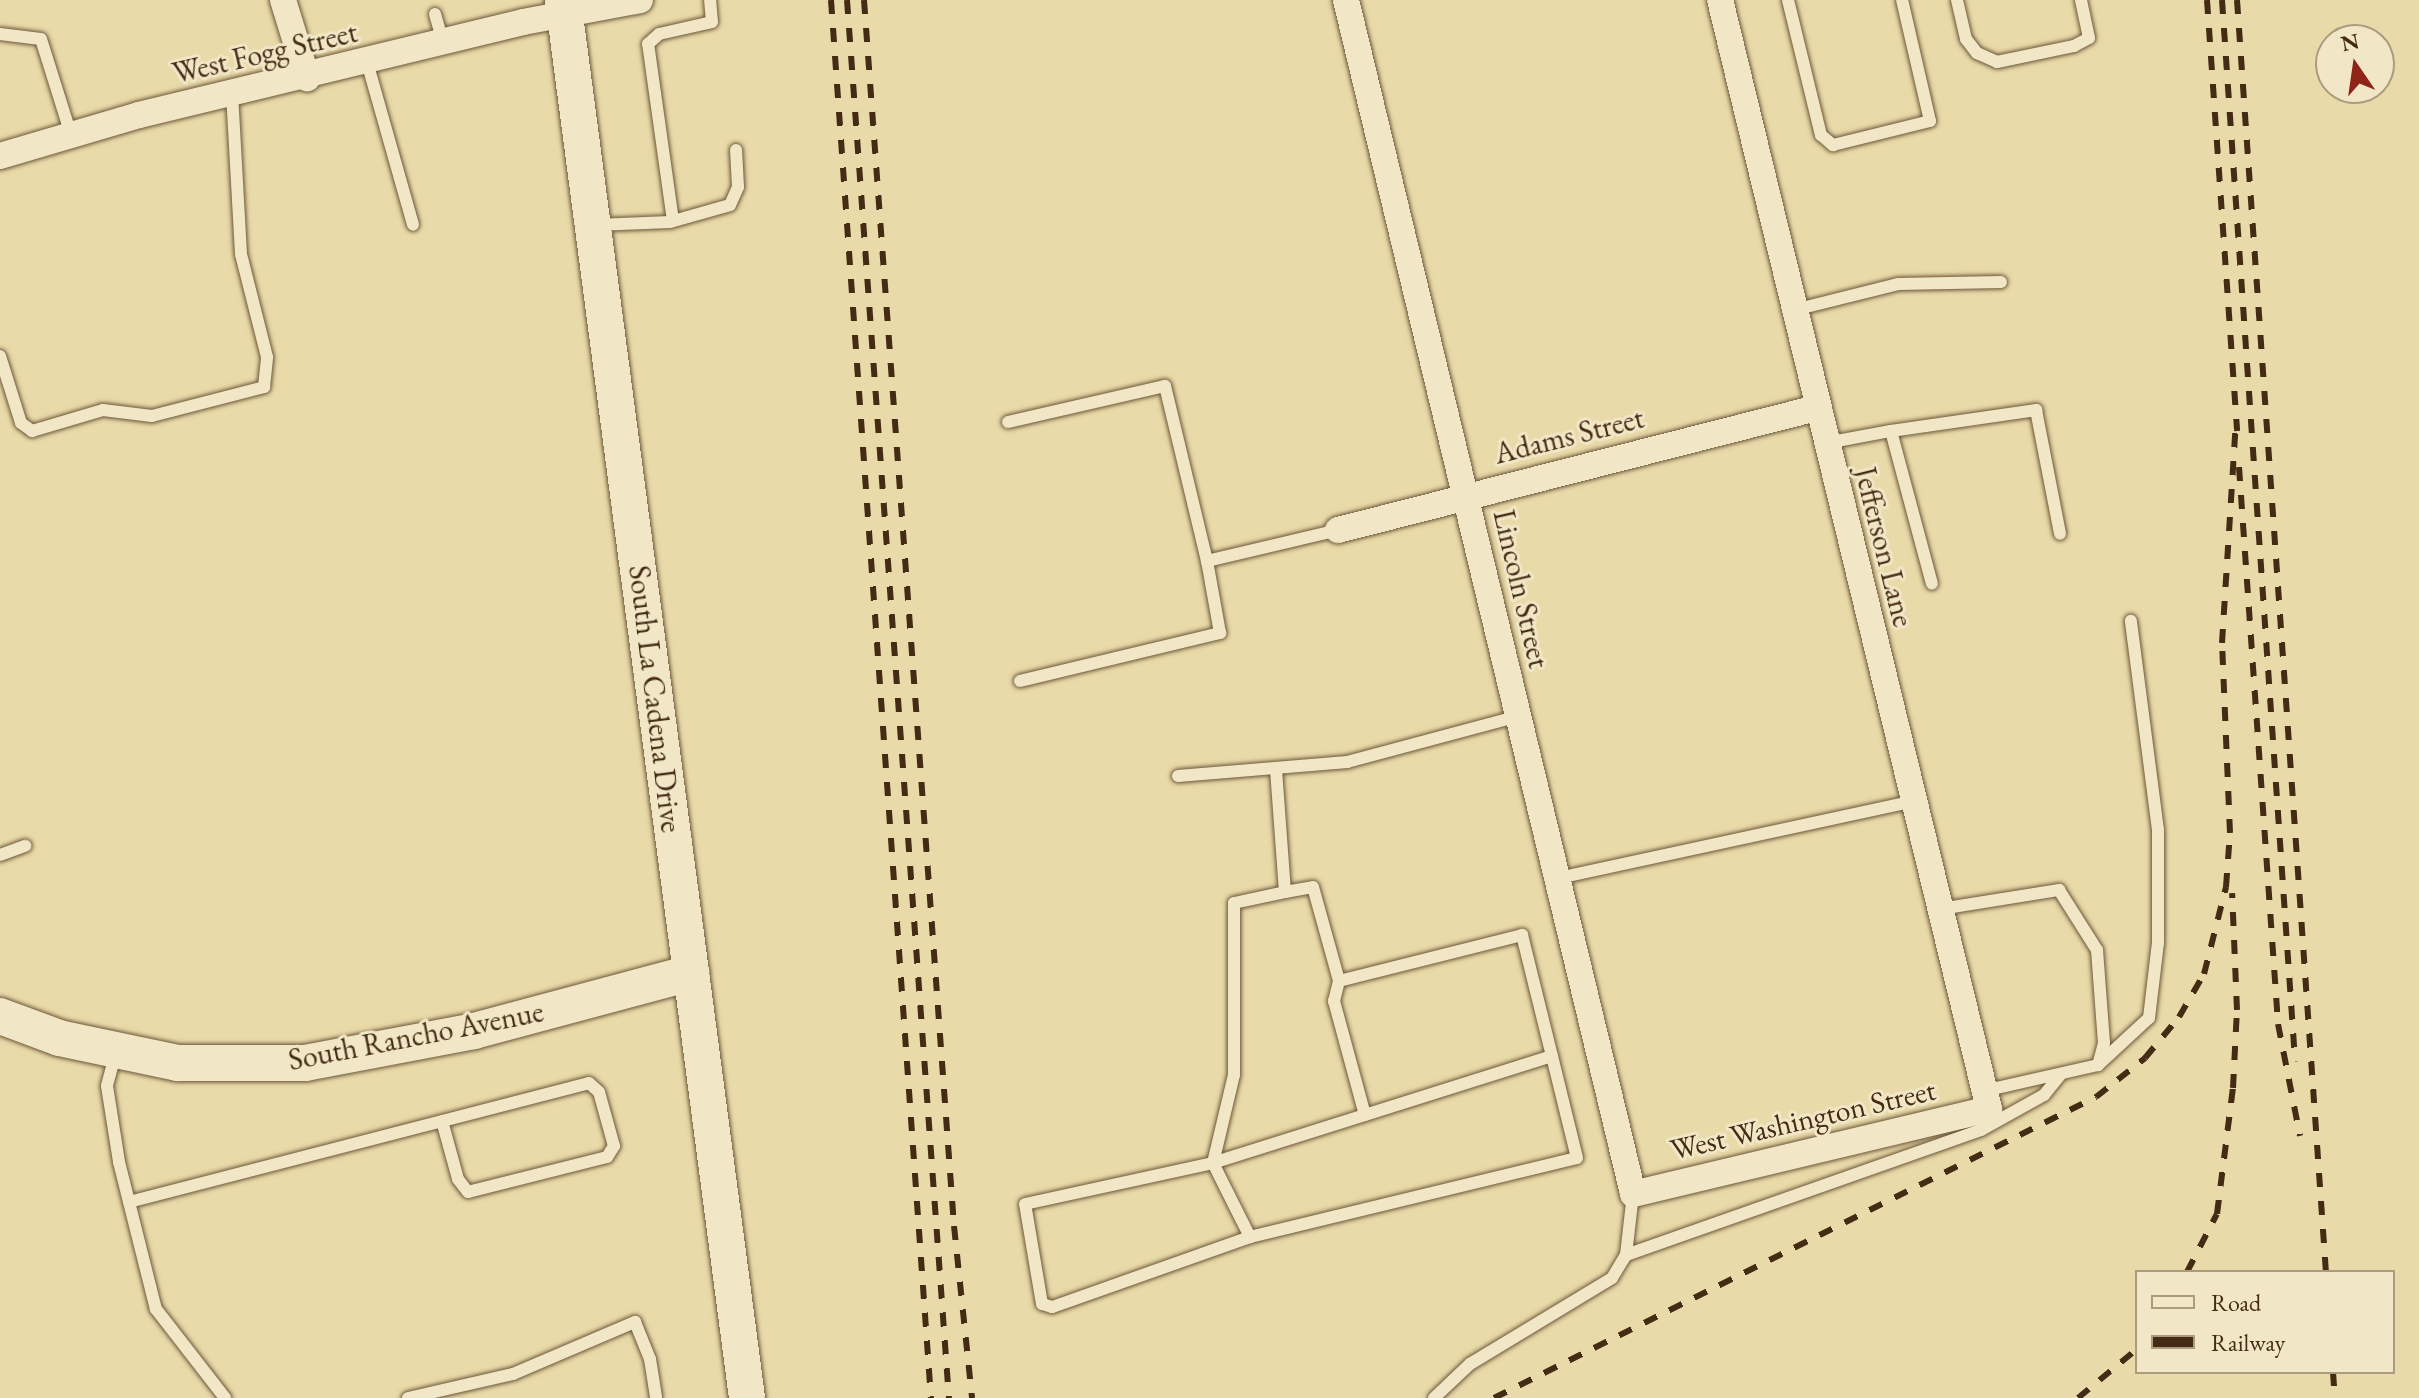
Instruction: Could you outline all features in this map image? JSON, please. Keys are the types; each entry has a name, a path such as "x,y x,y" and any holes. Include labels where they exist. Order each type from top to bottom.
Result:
{"main road":[{"name":"South La Cadena Drive","path":"564,7 747,1398"},
{"name":"South Rancho Avenue","path":"0,1016 116,1052 178,1063 305,1063 474,1031 691,973"}],"street":[{"path":"283,0 307,78"},
{"name":"West Fogg Street","path":"0,156 71,135 307,78 564,7 640,0"},
{"name":"Lincoln Street","path":"1346,0 1633,1194"},
{"name":"Jefferson Lane","path":"1720,0 1986,1100"},
{"name":"Adams Street","path":"1338,530 1817,408"},
{"name":"West Washington Street","path":"1633,1194 1986,1100"}],"lane":[{"path":"673,221 648,44 659,34 712,22 710,0"},
{"path":"1788,0 1821,135 1833,145 1930,121 1902,0"},
{"path":"1957,0 1966,39 1977,53 1997,62 2074,46 2089,38 2081,0"},
{"path":"435,14 443,42"},
{"path":"0,34 41,39 71,135"},
{"path":"367,62 413,225"},
{"path":"0,356 21,423 32,431 103,410 152,416 264,387 267,357 241,254 232,95"},
{"path":"593,225 673,221 730,205 738,187 736,150"},
{"path":"1794,310 1898,284 2001,282"},
{"path":"1008,422 1165,386 1207,561 1220,633 1020,681"},
{"path":"1826,443 2036,410 2060,534"},
{"path":"1891,431 1932,584"},
{"path":"1207,561 1338,530"},
{"path":"1986,1100 2061,1074 2098,1065 2149,1018 2158,943 2158,830 2131,621"},
{"path":"1178,776 1347,762 1519,716"},
{"path":"1276,768 1285,892"},
{"path":"1558,878 1913,801"},
{"path":"0,855 25,846"},
{"path":"1250,1237 1213,1163 1234,1075 1234,903 1313,887 1339,981 1334,1001 1365,1115"},
{"path":"1940,909 2059,890 2097,950 2104,1043 2098,1065"},
{"path":"1339,981 1522,935 1552,1056 1577,1158 1250,1237 1052,1307 1042,1304 1025,1204 1213,1163 1552,1056"},
{"path":"116,1052 107,1086 129,1202 156,1309 225,1398"},
{"path":"1626,1255 1981,1130 2044,1095 2061,1074"},
{"path":"129,1202 442,1121 589,1083 599,1092 614,1146 607,1157 468,1192 458,1179 442,1121"},
{"path":"1434,1398 1470,1364 1612,1278 1626,1255 1633,1194"},
{"path":"408,1398 513,1374 635,1322 650,1359 656,1398"}],"railway":[{"path":"831,0 931,1398"},
{"path":"847,0 949,1398"},
{"path":"864,0 954,1226 972,1398"},
{"path":"2207,0 2237,431"},
{"path":"2222,0 2295,1061"},
{"path":"2237,0 2326,1270"},
{"path":"1494,1398 2096,1097 2145,1058 2179,1017 2204,974 2226,887 2230,833 2222,643 2236,422"},
{"path":"2239,467 2278,1024 2300,1136"},
{"path":"2188,1270 2217,1214 2233,1088 2237,1010 2232,893"},
{"path":"2078,1398 2135,1351"},
{"path":"2333,1374 2335,1398"}]}
